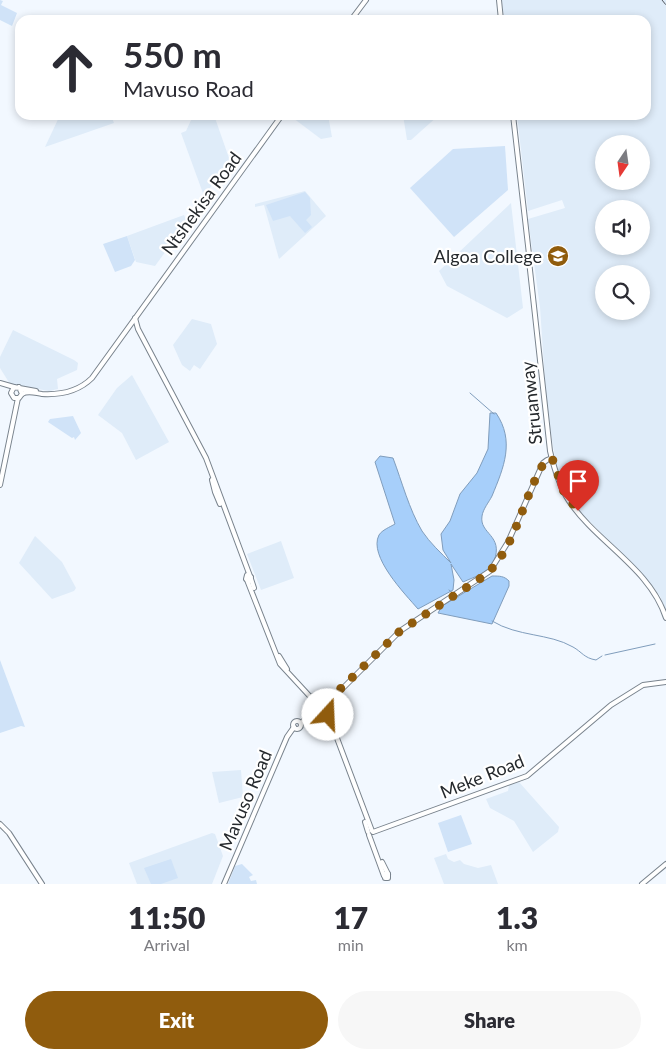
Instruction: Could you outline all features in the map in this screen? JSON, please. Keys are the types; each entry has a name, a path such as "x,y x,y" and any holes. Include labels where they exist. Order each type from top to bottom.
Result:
{"street":[{"path":"355,15 366,0"},
{"path":"499,0 500,15"},
{"name":"Ntshekisa Road","path":"48,394 71,390 90,380 278,120"},
{"name":"Struanway","path":"514,120 552,458 558,480 569,500 652,589 666,618"},
{"path":"135,318 138,329 197,442 217,491 280,664 322,704 389,883"},
{"path":"132,323 197,442 217,491"},
{"path":"127,330 136,330"},
{"path":"0,384 15,389 48,394"},
{"path":"15,389 22,394"},
{"path":"0,485 16,398 15,389"},
{"path":"16,398 26,392 48,394"},
{"path":"371,833 327,719 317,711 322,704 332,697 400,631 484,576 495,565 508,542 543,463 552,458"},
{"name":"Meke Road","path":"371,833 527,776 611,706 643,685 666,682"},
{"name":"Mavuso Road","path":"224,884 287,737 294,727 299,728 300,723 317,711 322,704"},
{"path":"0,824 9,833 42,884"},
{"path":"642,884 666,864"}],"shaded area":[{"path":"0,0 3,1 1,5 17,13 12,26 0,20"},
{"path":"502,0 666,0 666,610 660,596 649,582 572,503 557,469 547,411 540,307 528,219 565,208 562,200 528,211 518,120 651,120 651,15 504,15"},
{"path":"58,120 113,120 114,123 45,147"},
{"path":"191,120 216,120 230,161 204,196 181,133 186,131"},
{"path":"296,120 329,120 332,137 321,139"},
{"path":"404,120 433,120 411,140 407,140"},
{"path":"505,146 508,190 454,237 410,188 453,149"},
{"path":"305,191 326,216 279,259 264,205 255,207 255,204"},
{"path":"305,192 310,198 311,215 306,220 312,227 305,233 290,216 273,221 266,205"},
{"path":"511,203 523,308 507,318 447,286 439,271"},
{"path":"184,215 187,222 155,266 136,262 127,236"},
{"path":"127,236 135,260 131,266 115,272 103,244"},
{"path":"192,319 211,324 217,344 200,369 194,365 190,371 182,365 173,345"},
{"path":"13,330 74,360 78,363 77,370 57,379 58,389 49,391 10,384 0,368 0,357"},
{"path":"132,375 169,442 136,460 122,433 98,415 117,388"},
{"path":"73,416 81,433 75,440 74,437 72,438 48,422 50,419"},
{"path":"35,536 62,562 76,588 74,591 52,599 19,563"},
{"path":"281,541 294,578 261,590 247,554"},
{"path":"0,660 25,727 21,726 0,733"},
{"path":"241,770 243,797 219,803 212,772"},
{"path":"519,782 559,827 558,832 533,852 514,821 490,808 486,799 508,791 509,785"},
{"path":"461,815 472,844 448,852 438,823"},
{"path":"212,833 215,834 223,856 212,884 137,884 129,863"},
{"path":"446,854 448,859 454,862 460,860 464,864 478,868 491,865 498,884 444,884 434,858"},
{"path":"171,859 178,878 161,884 151,884 144,868"},
{"path":"242,864 253,875 249,877 251,881 256,880 257,884 228,884 235,866"}],"water":[{"path":"490,413 496,413 502,423 506,444 504,464 482,516 484,527 494,540 496,546 494,561 485,572 463,582 451,564 454,580 453,590 418,609 389,574 379,553 377,544 379,535 395,524 375,462 380,456 393,458 417,523 432,544 451,563 443,550 441,534 450,521 460,494 477,473 488,449"},
{"path":"492,576 505,578 509,581 509,586 492,624 438,613 442,606"}],"waterway":[{"path":"470,393 494,414"},
{"path":"449,590 458,597"},
{"path":"492,621 512,630 554,639 573,647 592,659 596,660 602,656"},
{"path":"605,655 655,644"}],"railway":[{"path":"662,0 666,5"}],"place":[{"name":"Algoa College","path":"558,256"}],"route":[{"path":"328,715 326,705 332,697 400,631 418,617 490,571 508,542 543,463 547,460 552,458 558,480 569,500 578,511"}]}
